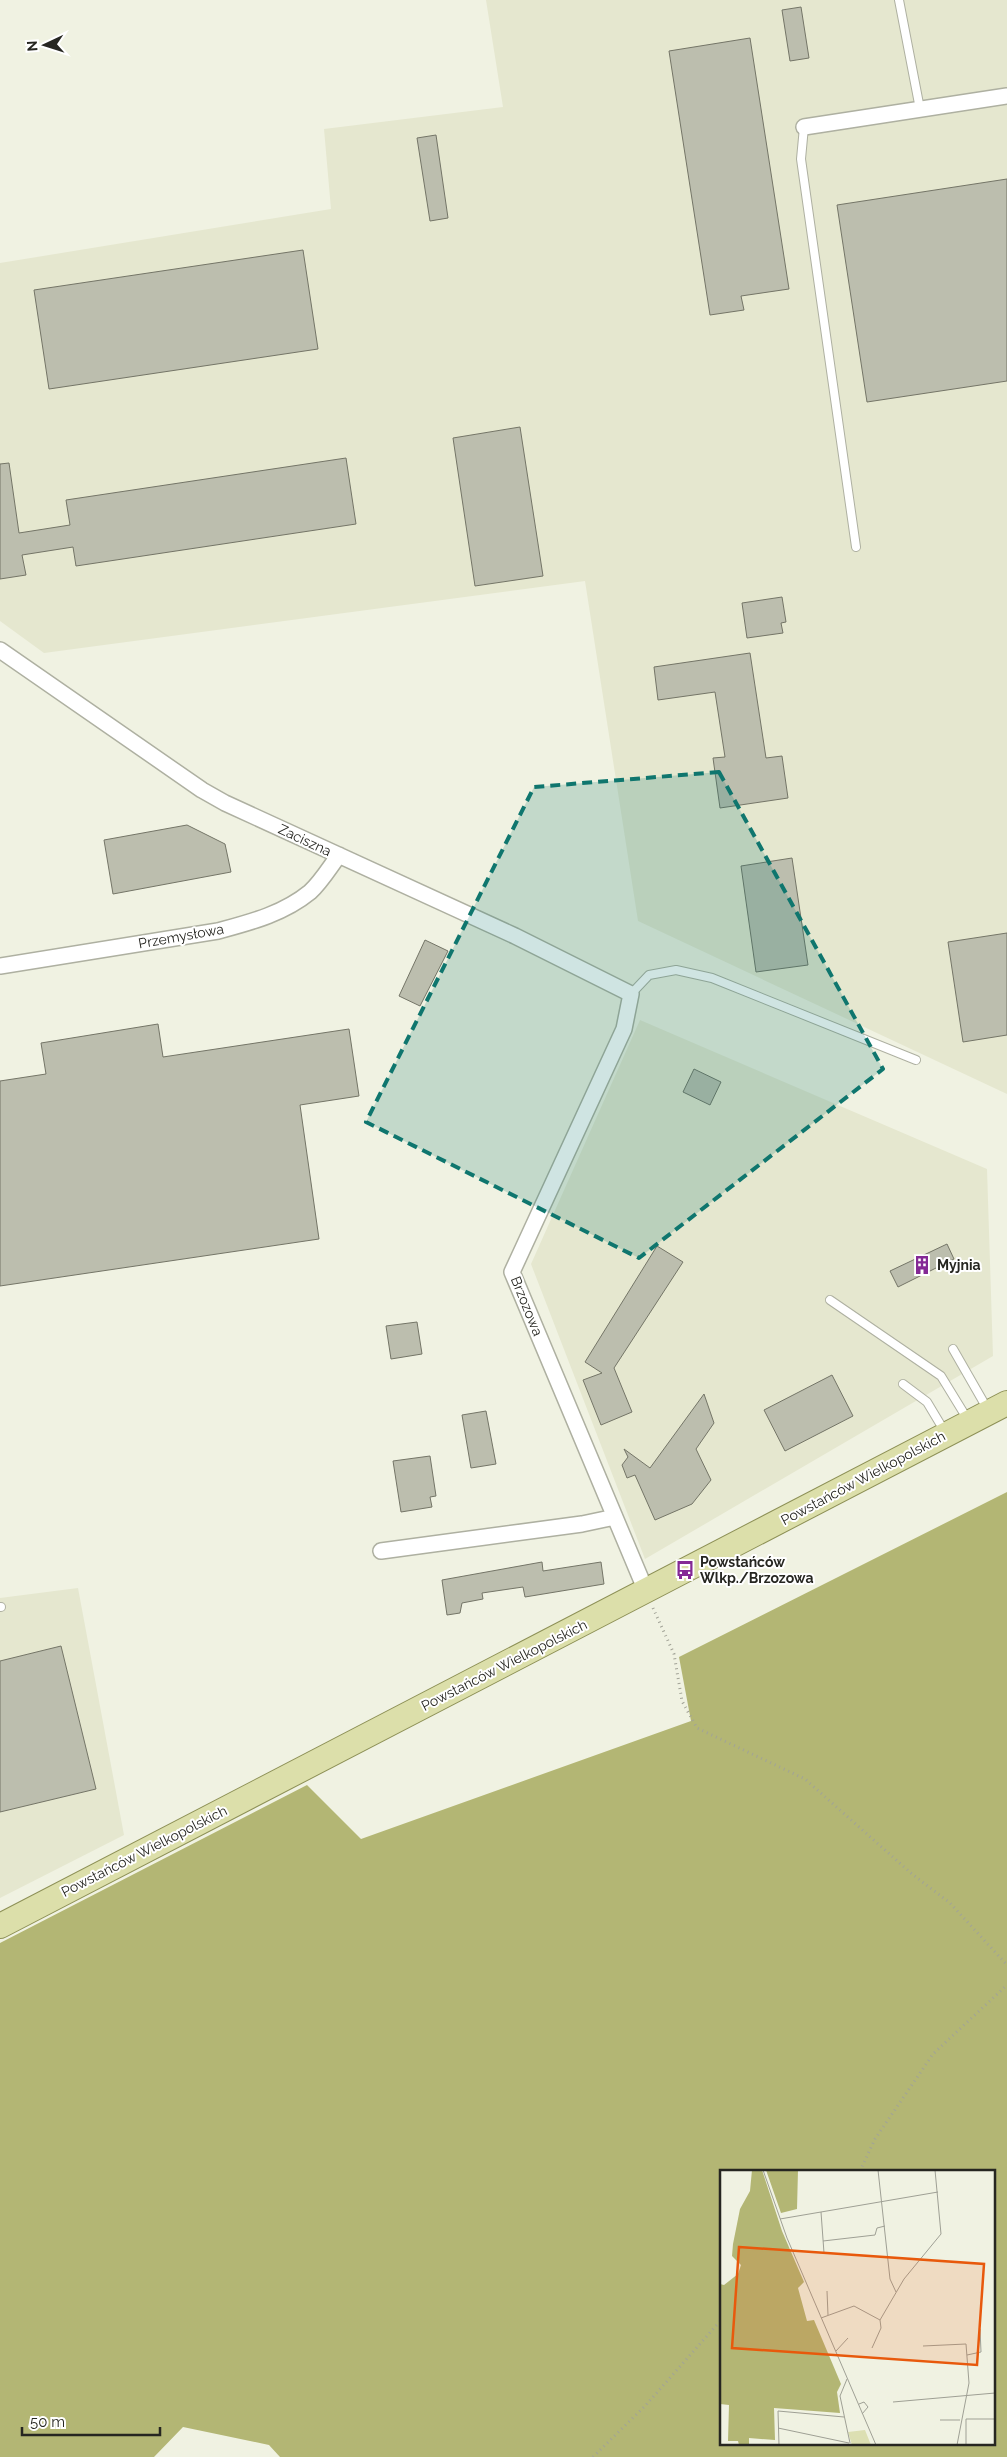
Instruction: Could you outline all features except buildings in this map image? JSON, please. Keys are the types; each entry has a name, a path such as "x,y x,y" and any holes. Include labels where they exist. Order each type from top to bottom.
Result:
{"main road":[{"name":"Powstańców Wielkopolskich","path":"0,1926 989,1413"}],"street":[{"path":"804,127 1007,96"},
{"name":"Zaciszna","path":"0,650 202,790 225,803 515,936 631,994"},
{"name":"Przemysłowa","path":"0,966 218,931 250,922 287,908 311,890 339,855"},
{"name":"Brzozowa","path":"631,994 624,1029 512,1272 646,1591"},
{"path":"381,1551 582,1524 615,1517"}],"lane":[{"path":"898,0 920,109"},
{"path":"804,127 801,159 856,547"},
{"path":"631,994 649,975 676,970 712,978 916,1060"},
{"path":"830,1300 941,1376 989,1413"},
{"path":"953,1348 989,1413"},
{"path":"903,1384 927,1402 946,1434"}],"path":[{"path":"646,1591 674,1654 682,1701 697,1728 805,1779 912,1874 950,1902 1007,1965"},
{"path":"860,2170 875,2139 933,2054 1007,1985"},
{"path":"594,2457 645,2406 720,2321"}],"highlighted area":[{"path":"719,772 883,1069 639,1258 366,1122 534,787"}],"shaded area":[{"path":"486,0 1007,0 1007,1094 638,921 585,581 44,653 0,621 0,263 331,209 324,129 503,107"},
{"path":"640,1020 987,1169 993,1356 645,1559 531,1264"},
{"path":"78,1588 124,1835 0,1898 0,1598"}],"green space":[{"path":"1007,1492 1007,2457 280,2457 269,2445 183,2427 154,2457 0,2457 0,1943 307,1785 361,1839 691,1721 679,1657"}],"place":[{"name":"Myjnia","path":"922,1265"},
{"name":"Powstańców Wlkp./Brzozowa","path":"685,1570"}]}
